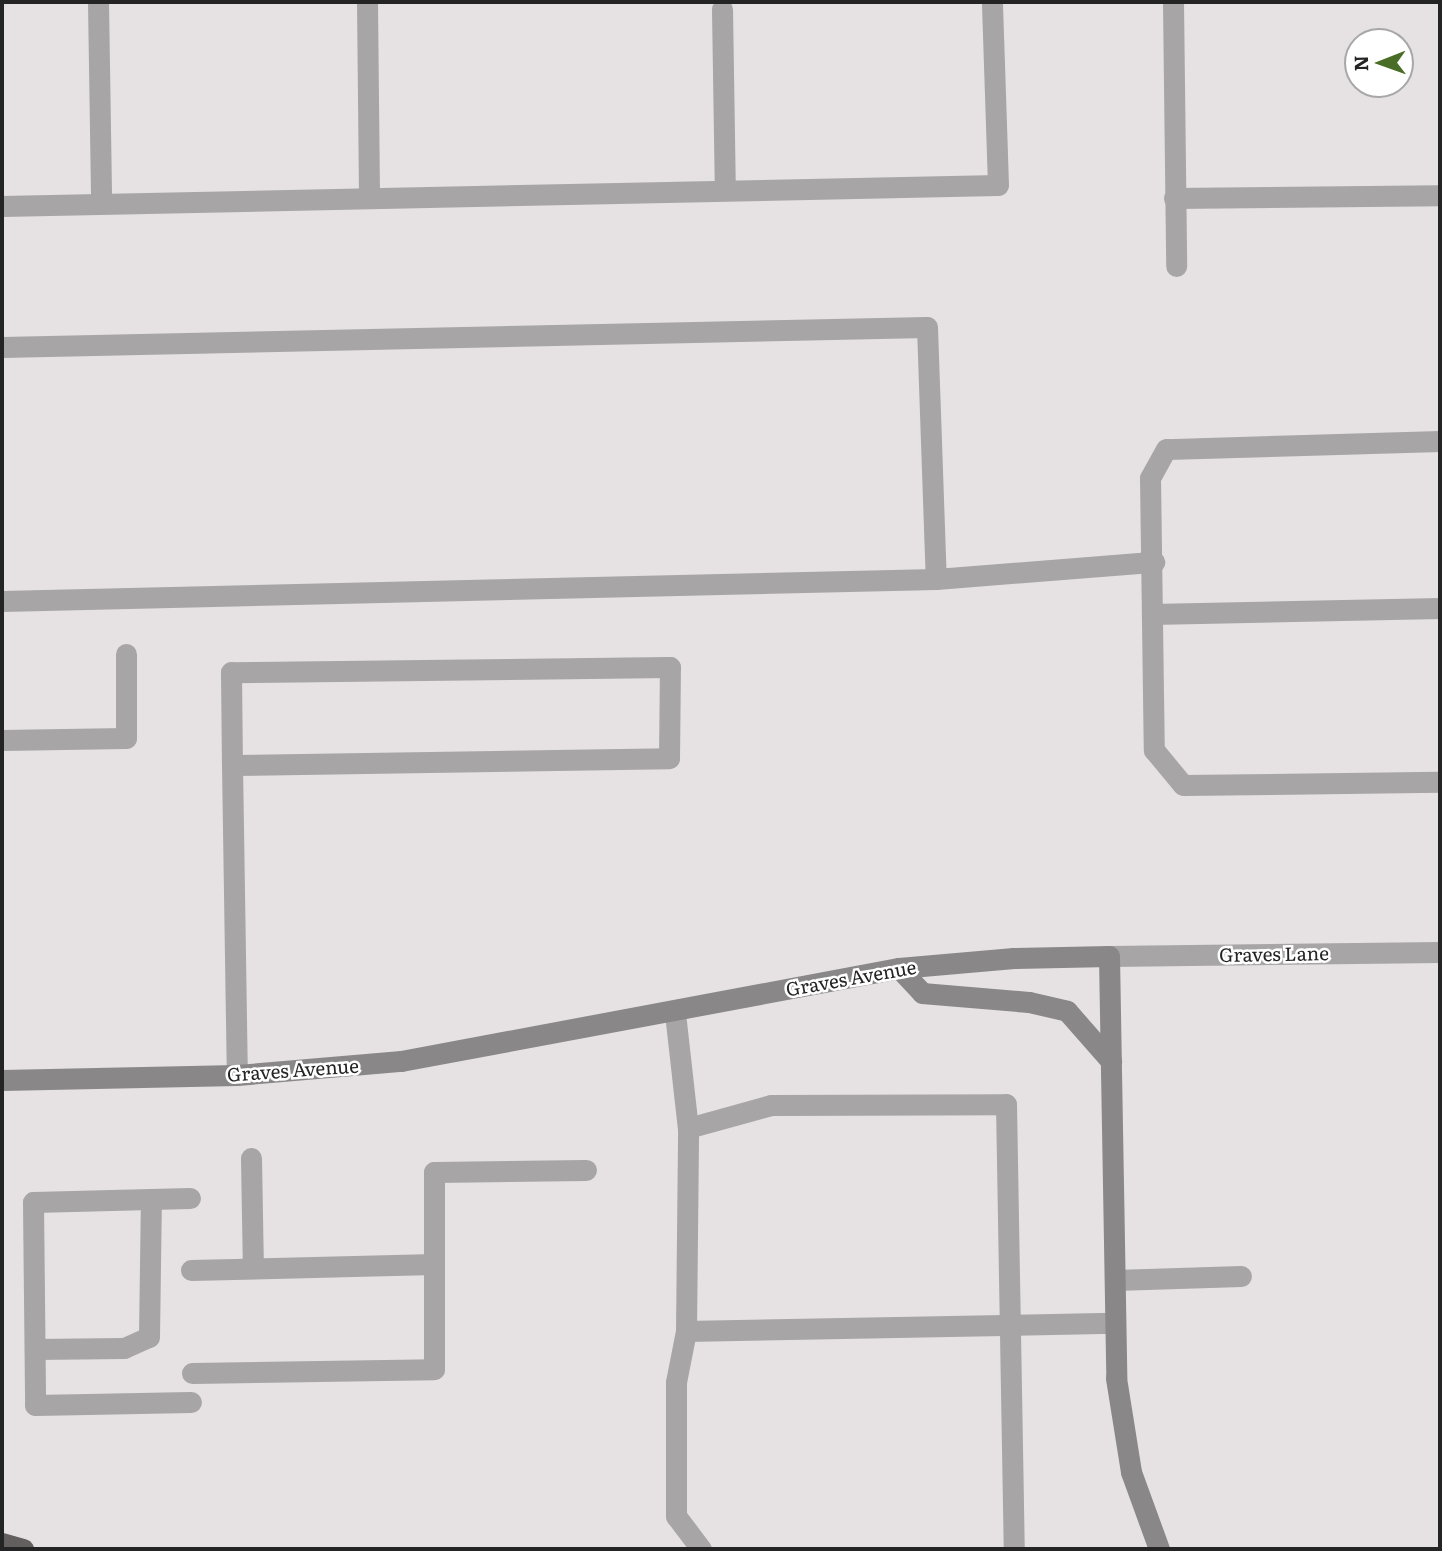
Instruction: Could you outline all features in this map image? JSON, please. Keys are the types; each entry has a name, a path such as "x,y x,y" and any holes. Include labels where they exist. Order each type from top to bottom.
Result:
{"highway":[{"path":"2,1543 23,1549"}],"main road":[{"name":"Graves Avenue","path":"2,1080 236,1075 401,1060 675,1013 899,968 1014,958 1109,956"},
{"path":"1109,956 1116,1378 1129,1461 1159,1549"},
{"path":"899,968 922,993 1029,1002 1067,1011 1111,1061"}],"street":[{"path":"98,2 101,203"},
{"path":"367,2 369,198"},
{"path":"2,206 998,185 992,2"},
{"path":"1173,2 1175,266"},
{"path":"722,9 725,190"},
{"path":"1174,198 1440,195"},
{"path":"2,347 928,327 936,579"},
{"path":"1440,441 1167,449 1150,478 1154,562 1154,750 1183,785 1440,782"},
{"path":"2,601 936,579 1154,562"},
{"path":"1152,614 1440,608"},
{"path":"2,740 125,738 126,654"},
{"path":"232,765 669,758 670,667 231,672 232,765 236,1075"},
{"name":"Graves Lane","path":"1109,956 1440,952"},
{"path":"675,1013 688,1128 686,1331 676,1382 676,1516 701,1549"},
{"path":"688,1128 771,1105 1006,1104 1014,1549"},
{"path":"251,1158 253,1268"},
{"path":"192,1373 434,1369 434,1172 586,1170"},
{"path":"190,1198 33,1202 35,1405 191,1402"},
{"path":"35,1349 124,1348 149,1337 151,1199"},
{"path":"191,1270 434,1264"},
{"path":"1115,1280 1241,1276"},
{"path":"686,1331 1114,1323"}]}
